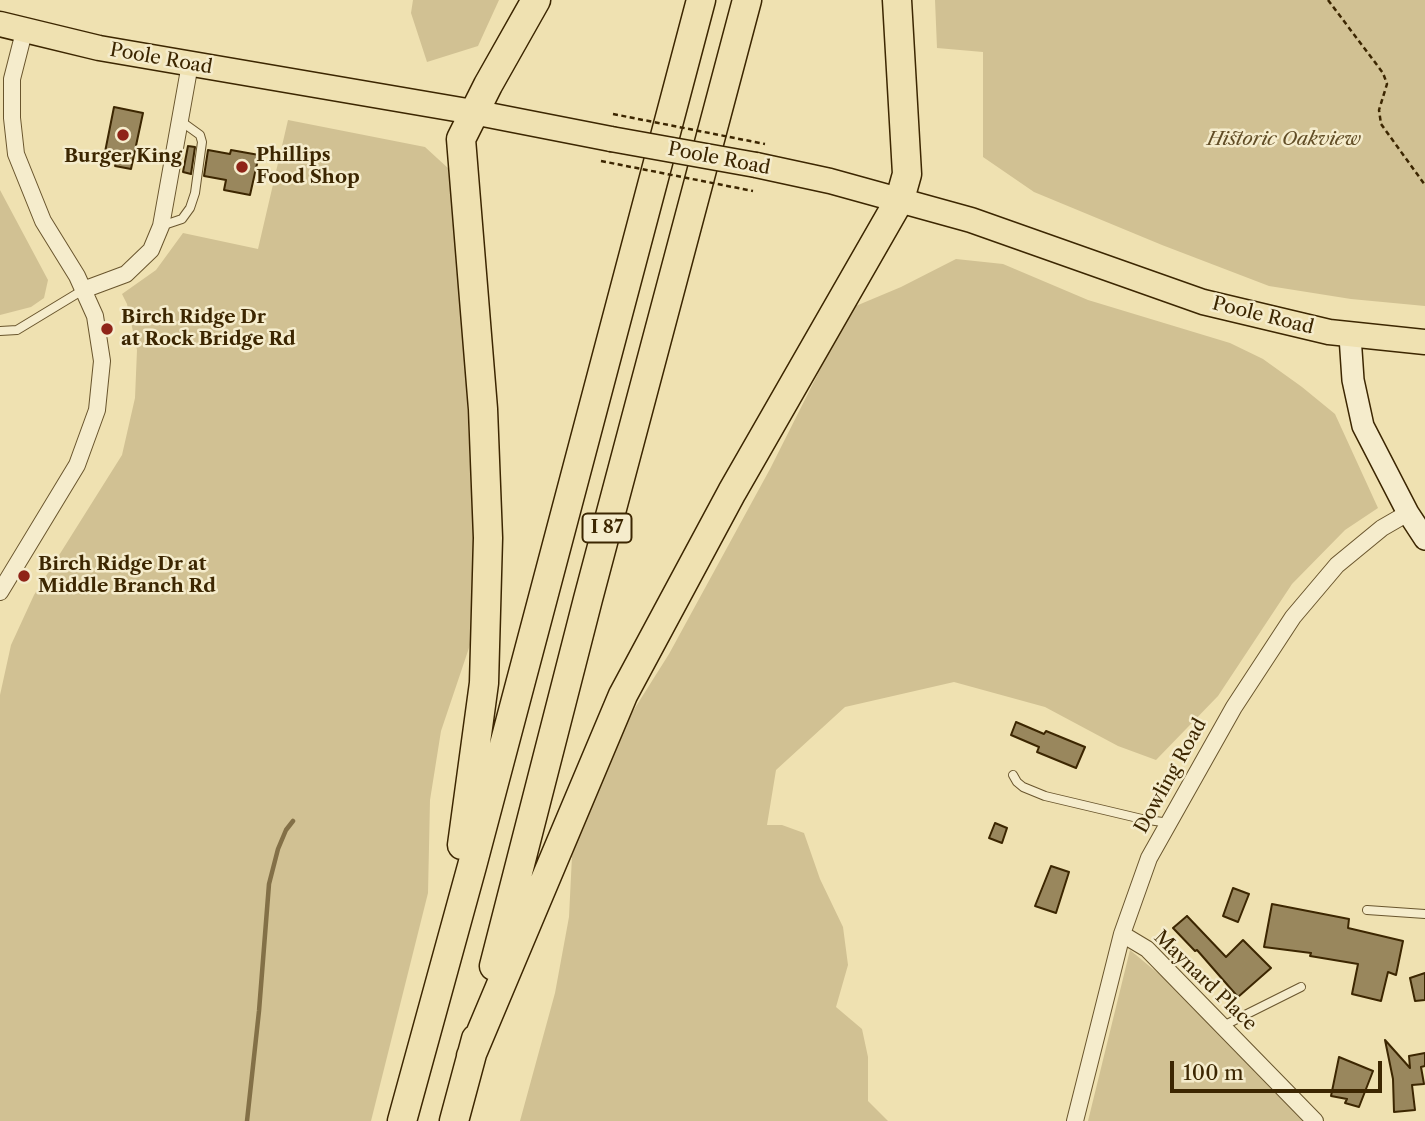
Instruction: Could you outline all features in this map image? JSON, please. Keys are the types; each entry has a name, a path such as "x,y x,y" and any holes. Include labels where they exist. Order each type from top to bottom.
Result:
{"highway":[{"path":"449,949 484,683 487,629 488,538 483,410 461,139 473,112 536,0"},
{"name":"I 87","path":"402,1121 701,0"},
{"name":"I 87","path":"454,1121 595,572 747,0"},
{"path":"471,1056 624,695 732,492 900,199 907,174 897,0"}],"main road":[{"name":"Poole Road","path":"0,24 80,45 473,112 608,138 760,154 983,224 1203,302 1350,336 1425,342"}],"street":[{"path":"0,593 78,464 97,410 102,361 95,316 43,221 16,154 12,79 24,32"},
{"path":"83,290 126,274 151,250 161,226 182,122 190,64"},
{"path":"1350,336 1353,380 1363,426 1408,513 1425,539"},
{"name":"Dowling Road","path":"1075,1121 1122,934 1149,858 1234,707 1293,617 1337,565 1382,527 1408,513"},
{"name":"Maynard Place","path":"1122,934 1147,949 1315,1121"}],"lane":[{"path":"161,226 182,219 190,208 195,193 202,142 200,135 182,122"},
{"path":"0,331 17,330 83,290"},
{"path":"1013,775 1023,787 1045,796 1142,819 1169,822"},
{"path":"1367,910 1425,914"},
{"path":"1223,1026 1301,987"}],"path":[{"path":"1328,0 1383,73 1387,88 1379,110 1381,124 1425,186"},
{"path":"608,138 760,154"},
{"path":"608,138 753,191"}],"green space":[{"path":"413,0 499,0 478,46 427,62 411,13"},
{"name":"Historic Oakview","path":"935,0 1425,0 1425,306 1351,299 1269,286 1034,192 983,157 983,52 937,48"},
{"path":"288,120 425,147 449,169 459,228 473,529 474,633 441,731 430,800 428,893 371,1121 0,1121 0,695 11,645 34,595 122,455 135,398 137,350 127,304 122,294 156,270 183,233 258,249"},
{"path":"0,190 48,280 44,298 31,307 0,315"},
{"path":"956,259 1003,264 1088,300 1230,343 1263,359 1335,414 1378,508 1345,530 1292,584 1218,696 1156,760 1118,746 1045,707 954,682 845,707 776,770 767,825 782,825 804,833 820,879 843,927 848,965 836,1007 862,1029 868,1057 868,1101 888,1121 520,1121 555,993 569,917 572,856 621,730 669,654 770,469 851,308 901,287"},
{"path":"1130,950 1177,989 1305,1121 1088,1121"}],"building":[{"name":"Burger King","path":"114,107 143,113 131,169 115,166 117,160 104,157"},
{"path":"188,146 195,147 191,174 183,172"},
{"name":"Phillips Food Shop","path":"208,150 230,154 231,150 259,155 250,195 224,190 226,180 204,176"},
{"path":"1016,722 1085,747 1076,768 1037,752 1039,747 1011,735"},
{"path":"995,823 1007,828 1002,843 989,838"},
{"path":"1051,866 1069,872 1056,913 1035,906"},
{"path":"1233,888 1249,894 1238,922 1223,916"},
{"path":"1272,904 1349,919 1348,928 1403,941 1396,975 1388,972 1381,1001 1352,994 1358,964 1310,956 1311,953 1264,947"},
{"path":"1187,916 1226,957 1243,940 1271,968 1238,997 1197,950 1173,928"},
{"path":"1425,973 1425,1000 1415,1001 1410,978"},
{"path":"1385,1040 1410,1068 1409,1056 1425,1053 1425,1066 1421,1067 1424,1084 1412,1085 1415,1110 1394,1112 1393,1079"},
{"path":"1339,1057 1373,1071 1359,1107 1345,1103 1347,1099 1331,1096"}],"waterway":[{"path":"247,1121 269,884 278,849 293,821"}],"place":[{"name":"Burger King","path":"123,135"},
{"name":"Phillips Food Shop","path":"242,167"},
{"name":"Birch Ridge Dr at Rock Bridge Rd","path":"107,329"},
{"name":"Birch Ridge Dr at Middle Branch Rd","path":"24,576"}]}
